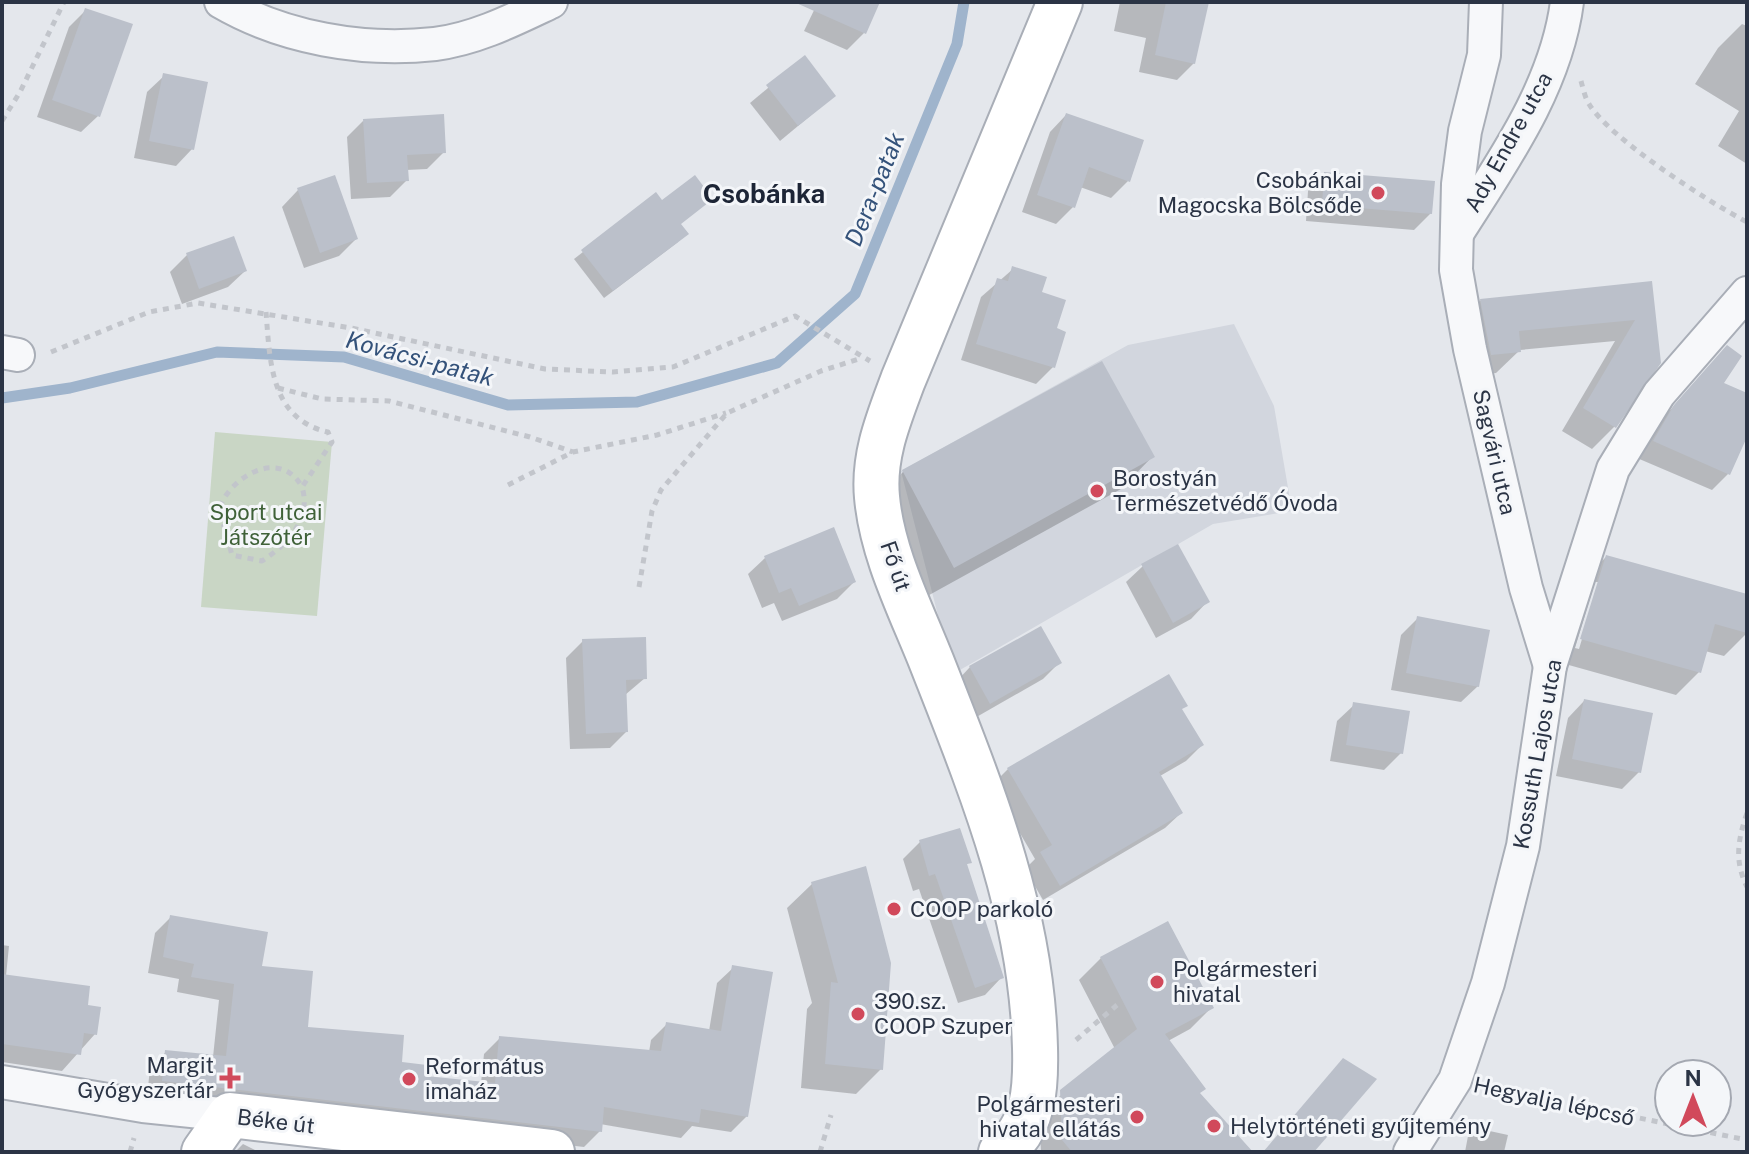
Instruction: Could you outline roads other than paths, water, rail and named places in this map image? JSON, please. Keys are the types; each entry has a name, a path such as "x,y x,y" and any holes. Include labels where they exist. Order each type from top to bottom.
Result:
{"main road":[{"name":"Fő út","path":"1013,1149 1030,1117 1035,1056 1034,998 1016,897 990,812 888,552 877,497 876,466 883,434 903,380 1060,2"},
{"path":"204,1152 230,1115"},
{"name":"Béke út","path":"230,1115 552,1152"}],"street":[{"path":"221,2 296,35 370,44 436,44 497,28 551,2"},
{"name":"Sagvári utca","path":"1486,2 1484,55 1465,131 1456,270 1470,349 1526,588 1550,666"},
{"name":"Ady Endre utca","path":"1456,235 1535,103 1562,39 1567,2"},
{"name":"Kossuth Lajos utca","path":"1410,1152 1455,1080 1488,983 1523,846 1550,666 1613,469 1659,394 1747,293"},
{"name":"Béke út","path":"2,1082 143,1106 230,1115"}],"waterway":[{"name":"Kovácsi-patak","path":"2,398 70,388 217,352 344,357 508,405 637,402 777,363 855,294 957,44 964,2"}],"place":[{"name":"Csobánkai Magocska Bölcsőde","path":"1378,193"},
{"name":"Borostyán Természetvédő Óvoda","path":"1097,491"},
{"name":"COOP parkoló","path":"894,909"},
{"name":"Polgármesteri hivatal","path":"1157,982"},
{"name":"390.sz. COOP Szuper","path":"858,1014"},
{"name":"Margit Gyógyszertár","path":"230,1078"},
{"name":"Református imaház","path":"409,1079"},
{"name":"Polgármesteri hivatal ellátás","path":"1137,1117"},
{"name":"Helytörténeti gyűjtemény","path":"1214,1126"}],"district":[{"name":"Csobánka","path":"764,193"}],"water label":[{"name":"Dera-patak","path":"874,189"}],"park label":[{"name":"Sport utcai Játszótér","path":"266,524"}]}
